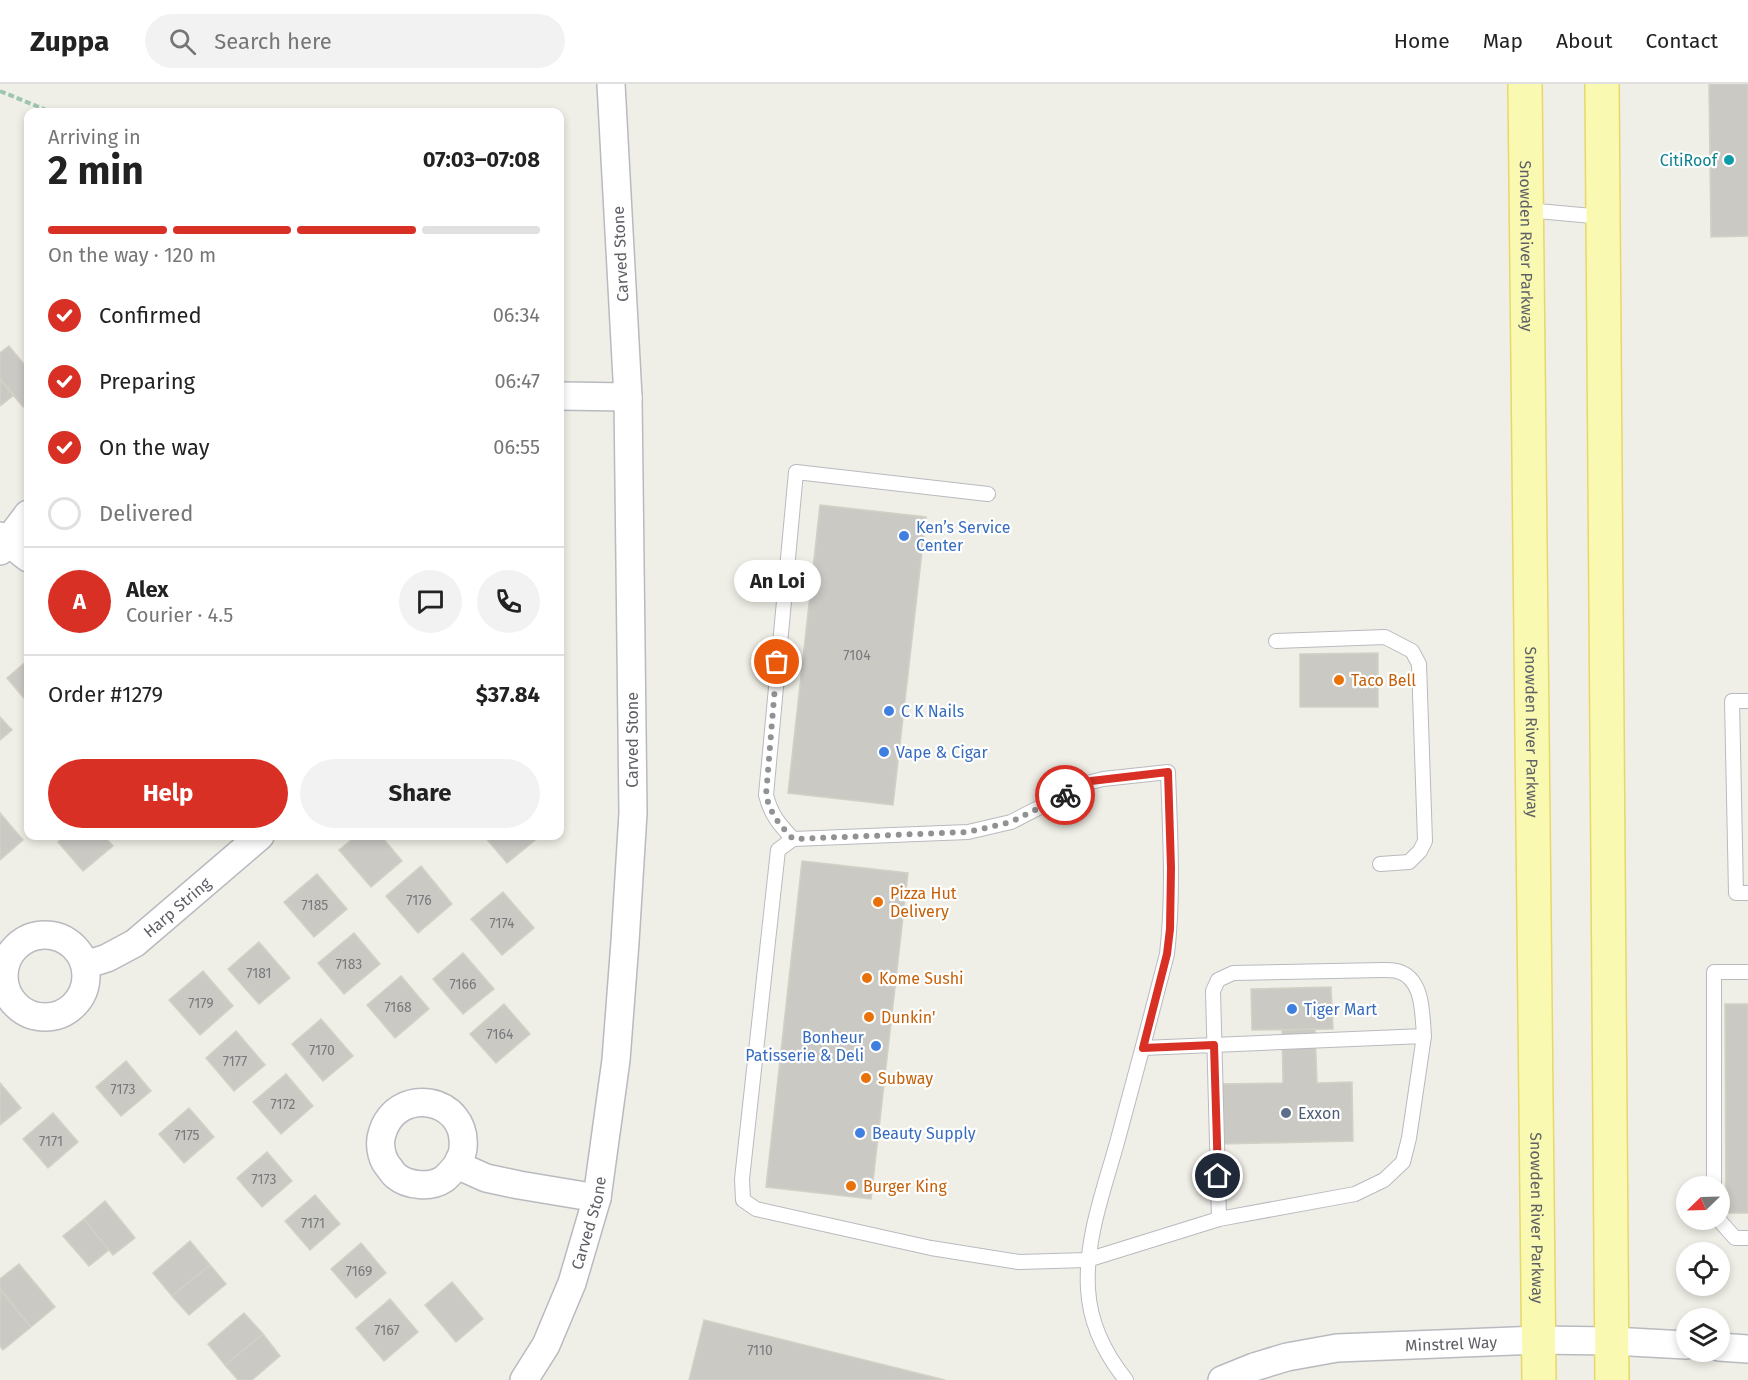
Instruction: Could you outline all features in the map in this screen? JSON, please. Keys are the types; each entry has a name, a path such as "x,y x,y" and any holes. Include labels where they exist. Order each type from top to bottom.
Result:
{"main road":[{"name":"Snowden River Parkway","path":"1525,84 1539,1380"},
{"path":"1602,84 1612,1380"}],"street":[{"name":"Carved Stone","path":"525,1380 546,1345 572,1283 597,1198 616,1060 625,942 633,813 628,397 610,84"},
{"path":"564,396 628,397"},
{"path":"24,518 2,543 24,556"},
{"name":"Harp String","path":"85,965 135,943 255,840"},
{"path":"457,1166 486,1178 597,1198"},
{"name":"Minstrel Way","path":"1222,1380 1287,1357 1338,1348 1538,1340 1676,1344"},
{"path":"1730,1348 1748,1349"}],"lane":[{"path":"1527,210 1604,217"},
{"path":"793,839 778,824 770,810 766,795 796,472 988,494"},
{"path":"1276,641 1385,637 1412,651 1419,664 1425,841 1420,851 1409,862 1380,864"},
{"path":"1748,701 1732,700 1736,893 1748,893"},
{"path":"1733,768 1748,768"},
{"path":"1126,1380 1102,1345 1092,1318 1087,1260 1097,1213 1167,954 1170,929 1171,868 1168,772 1103,779 1087,783 1011,822 968,832 793,839 778,850 742,1179 743,1200 756,1209 931,1248 1019,1262 1087,1260 1219,1219 1355,1194 1384,1180 1403,1162 1409,1138 1424,1036 1420,996 1412,980 1398,971 1383,970 1233,973 1218,980 1213,991 1219,1219"},
{"path":"1714,1176 1714,972 1748,972"},
{"path":"1143,1048 1424,1036"},
{"path":"1728,1230 1735,1238 1748,1238"}],"path":[{"path":"0,91 41,108"}],"building":[{"name":"CitiRoof","path":"1709,84 1748,84 1748,236 1711,237"},
{"path":"9,346 24,364 23,407 0,379 0,353"},
{"path":"0,379 14,395 0,406"},
{"path":"820,505 926,517 893,805 788,793"},
{"name":"Taco Bell","path":"1378,653 1378,707 1300,707 1300,654"},
{"path":"24,663 24,698 7,678"},
{"path":"0,717 12,730 0,740"},
{"path":"0,813 23,840 0,860"},
{"path":"60,840 108,840 113,846 83,871 58,842"},
{"path":"351,840 384,840 402,861 371,887 339,850"},
{"path":"487,840 535,840 507,863"},
{"path":"802,861 908,873 871,1199 766,1187"},
{"path":"421,866 452,904 418,933 386,896"},
{"path":"317,874 347,909 314,937 284,902"},
{"path":"503,892 534,928 502,955 471,919"},
{"path":"354,933 380,964 344,994 318,963"},
{"path":"259,942 290,978 259,1004 228,969"},
{"path":"463,953 494,989 463,1014 433,979"},
{"path":"203,971 233,1006 200,1035 169,1000"},
{"path":"401,976 429,1009 395,1038 367,1005"},
{"name":"Tiger Mart","path":"1331,987 1333,1029 1252,1030 1251,989"},
{"path":"504,1004 530,1034 496,1063 470,1034"},
{"path":"1725,1004 1748,1004 1748,1213 1730,1213 1730,1176 1726,1176"},
{"path":"321,1019 353,1056 323,1081 292,1044"},
{"name":"Exxon","path":"1315,1029 1317,1083 1352,1082 1353,1141 1221,1144 1219,1084 1283,1083 1282,1030"},
{"path":"236,1031 265,1065 234,1091 206,1058"},
{"path":"126,1061 151,1091 121,1116 96,1087"},
{"path":"286,1074 313,1106 281,1134 253,1102"},
{"path":"0,1083 21,1108 0,1125"},
{"path":"189,1108 214,1137 184,1163 159,1134"},
{"path":"53,1113 78,1142 48,1168 23,1139"},
{"path":"267,1152 292,1181 262,1207 237,1178"},
{"path":"315,1195 340,1224 310,1250 285,1221"},
{"path":"105,1201 135,1238 113,1255 84,1219"},
{"path":"84,1219 109,1250 89,1266 63,1236"},
{"path":"190,1241 210,1265 172,1296 153,1273"},
{"path":"361,1243 386,1273 356,1298 331,1269"},
{"path":"19,1264 55,1307 31,1327 0,1289 0,1279"},
{"path":"210,1265 226,1284 189,1315 172,1296"},
{"path":"452,1282 483,1319 456,1342 425,1305"},
{"path":"0,1289 31,1327 3,1350 0,1346"},
{"path":"390,1299 418,1332 384,1361 356,1328"},
{"path":"244,1313 263,1334 225,1365 208,1344"},
{"path":"704,1320 945,1380 689,1380"},
{"path":"263,1334 280,1356 252,1380 238,1380 225,1365"}],"way so far":[{"path":"777,662 766,795 770,810 778,824 793,839 968,832 1011,822 1065,795"}],"place":[{"name":"CitiRoof","path":"1729,160"},
{"name":"Ken’s Service Center","path":"904,536"},
{"name":"An Loi","path":"777,662"},
{"name":"Taco Bell","path":"1339,680"},
{"name":"C K Nails","path":"889,711"},
{"name":"Vape & Cigar","path":"884,752"},
{"name":"Pizza Hut Delivery","path":"878,902"},
{"name":"Kome Sushi","path":"867,978"},
{"name":"Tiger Mart","path":"1292,1009"},
{"name":"Dunkin'","path":"869,1017"},
{"name":"Bonheur Patisserie & Deli","path":"876,1046"},
{"name":"Subway","path":"866,1078"},
{"name":"Exxon","path":"1286,1113"},
{"name":"Beauty Supply","path":"860,1133"},
{"name":"Burger King","path":"851,1186"}],"route":[{"path":"1065,795 1091,781 1168,772 1170,929 1167,954 1143,1048 1214,1045 1218,1176"}]}
